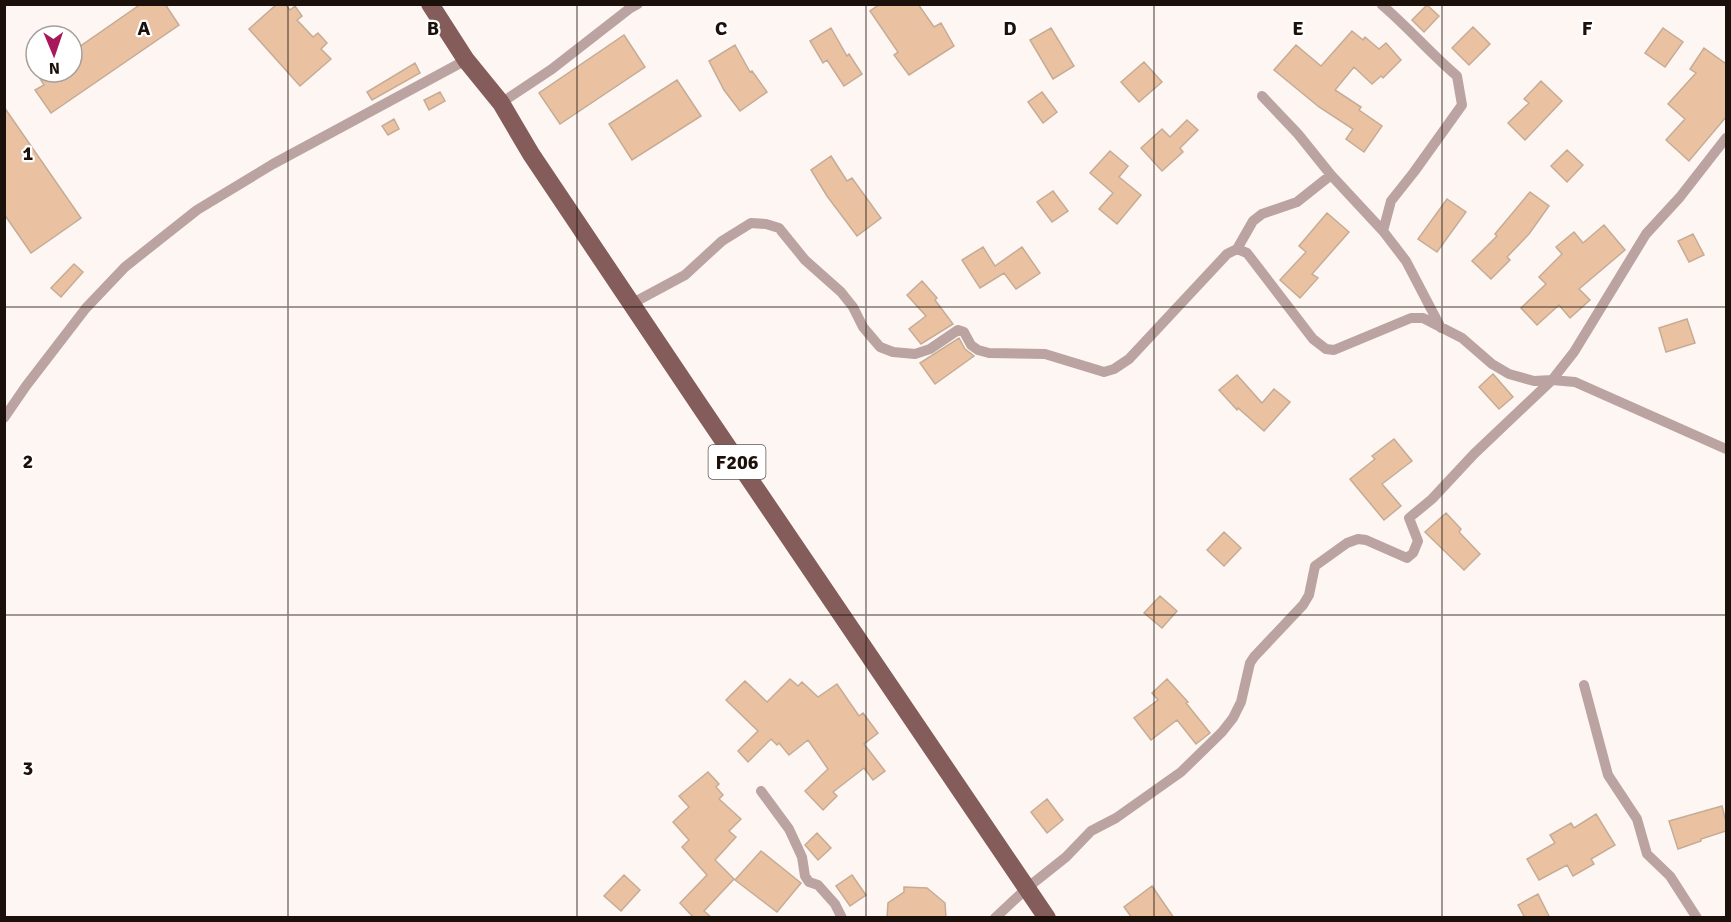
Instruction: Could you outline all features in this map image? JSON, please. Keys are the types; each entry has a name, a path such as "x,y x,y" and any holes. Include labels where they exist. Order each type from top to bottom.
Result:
{"main road":[{"name":"F206","path":"430,4 466,60 501,104 531,154 631,304 1047,918"}],"street":[{"path":"501,104 638,4"},
{"path":"1382,5 1402,22 1431,54 1457,76 1462,105 1391,201 1383,231"},
{"path":"4,418 86,308 125,267 197,210 273,164 466,60"},
{"path":"1262,96 1383,231 1406,261 1442,328"},
{"path":"995,918 1027,888 1066,857 1091,831 1116,818 1181,772 1222,732 1233,718 1241,702 1250,663 1304,605 1309,595 1315,566 1320,561 1347,543 1358,539 1366,540 1407,558 1413,553 1418,542 1409,518 1432,499 1474,454 1552,380 1574,352 1646,234 1693,182 1726,138"},
{"path":"631,304 685,275 722,241 751,223 766,224 778,228 805,260 841,292 863,327 880,348 915,354 930,349 958,330 964,332 971,345 978,350 989,353 1045,354 1104,372 1114,369 1129,359 1227,254 1237,249 1253,221 1262,214 1297,202 1331,175"},
{"path":"1237,249 1248,253 1313,339 1326,349 1334,350 1411,318 1423,318 1462,338 1492,364 1509,374 1534,381 1575,382 1726,449"},
{"path":"1584,685 1608,775 1637,819 1647,854 1670,876 1697,918"},
{"path":"761,791 789,829 802,857 805,876 809,882 818,885 835,904 842,918"}],"building":[{"path":"141,4 165,4 179,25 51,113 35,90 43,84 84,84 84,44"},
{"path":"277,4 285,4 290,10 295,6 302,16 297,20 313,37 318,33 327,43 321,49 331,59 300,86 249,29"},
{"path":"880,4 918,4 934,27 941,23 954,46 909,75 894,55 898,52 870,11"},
{"path":"1427,5 1439,16 1424,32 1412,20"},
{"path":"1473,27 1490,44 1469,65 1452,48"},
{"path":"831,28 847,56 849,54 862,74 844,86 827,60 823,63 810,41"},
{"path":"1051,28 1074,66 1053,79 1030,40"},
{"path":"1663,28 1683,42 1665,67 1645,53"},
{"path":"1352,31 1363,40 1365,37 1379,49 1386,43 1401,60 1383,78 1381,76 1372,84 1354,67 1335,90 1361,107 1359,110 1382,126 1364,152 1346,139 1353,129 1319,107 1274,70 1296,45 1321,66"},
{"path":"624,35 645,67 560,124 539,93"},
{"path":"735,45 750,72 752,71 767,92 740,111 724,90 709,61"},
{"path":"1704,48 1726,64 1726,117 1689,161 1666,140 1685,119 1668,104 1696,73 1690,69"},
{"path":"1144,62 1162,82 1139,102 1121,82"},
{"path":"415,63 420,73 372,100 367,92"},
{"path":"677,80 701,116 632,160 609,124"},
{"path":"1541,81 1562,101 1525,140 1508,123 1529,103 1524,99"},
{"path":"440,92 445,101 429,110 424,100"},
{"path":"1042,92 1057,112 1043,123 1028,102"},
{"path":"4,107 81,218 31,253 4,214"},
{"path":"394,119 399,129 388,135 382,126"},
{"path":"1187,120 1198,130 1180,148 1183,152 1162,171 1141,148 1162,129 1170,137"},
{"path":"1567,150 1583,165 1567,182 1551,166"},
{"path":"1110,151 1128,166 1119,177 1141,195 1117,224 1099,209 1113,193 1090,173"},
{"path":"831,156 847,181 852,178 881,218 857,236 811,170"},
{"path":"1053,191 1068,211 1052,222 1037,202"},
{"path":"1530,192 1549,206 1529,234 1507,257 1510,260 1491,279 1472,261 1497,236 1495,234"},
{"path":"1447,199 1466,212 1437,252 1418,239"},
{"path":"1327,213 1349,232 1312,274 1318,278 1300,298 1280,280 1306,252 1299,246"},
{"path":"1604,225 1625,250 1579,289 1590,300 1570,318 1559,305 1537,325 1521,308 1546,284 1539,277 1562,254 1556,247 1574,232 1583,243"},
{"path":"1693,234 1704,255 1689,262 1678,241"},
{"path":"983,247 995,266 1022,247 1040,273 1016,289 1004,273 980,288 962,260"},
{"path":"74,264 83,272 61,297 51,288"},
{"path":"922,281 937,298 935,300 953,324 921,344 909,329 926,316 907,295"},
{"path":"1687,319 1695,343 1666,352 1659,328"},
{"path":"959,338 965,349 974,356 935,384 920,363"},
{"path":"1493,374 1513,397 1499,409 1479,387"},
{"path":"1237,375 1262,403 1274,389 1290,402 1264,431 1238,408 1237,410 1219,390"},
{"path":"1394,439 1412,461 1382,484 1401,506 1384,520 1350,479 1375,459 1372,456"},
{"path":"1446,513 1461,529 1459,532 1480,554 1464,570 1425,532"},
{"path":"1224,532 1241,548 1224,566 1207,550"},
{"path":"1160,596 1177,611 1162,628 1144,613"},
{"path":"790,679 798,686 802,682 818,697 837,684 859,716 863,713 878,733 864,744 885,771 873,780 864,768 833,792 837,796 823,810 805,791 828,769 808,740 789,755 779,743 777,745 771,739 748,762 738,751 758,731 726,700 745,681 767,702"},
{"path":"1167,679 1188,702 1186,703 1210,733 1196,744 1177,720 1151,740 1134,718 1158,700 1152,693"},
{"path":"708,772 719,784 716,787 723,795 719,799 741,819 729,831 736,837 715,860 734,879 704,911 712,918 694,918 680,903 707,875 682,847 689,840 673,822 689,807 679,796"},
{"path":"1047,799 1063,820 1047,833 1031,812"},
{"path":"1722,806 1726,831 1678,849 1669,821"},
{"path":"1596,814 1615,845 1591,859 1594,864 1573,876 1567,865 1539,880 1527,859 1555,843 1550,835 1571,823 1574,828"},
{"path":"817,833 831,848 818,860 805,845"},
{"path":"761,851 801,883 777,912 735,880"},
{"path":"624,875 640,890 621,911 604,896"},
{"path":"852,875 866,895 850,906 836,886"},
{"path":"1152,886 1174,918 1132,918 1124,907"},
{"path":"904,887 927,888 945,903 946,918 887,918 888,903 904,892"},
{"path":"1538,894 1550,918 1525,918 1518,905"}]}
